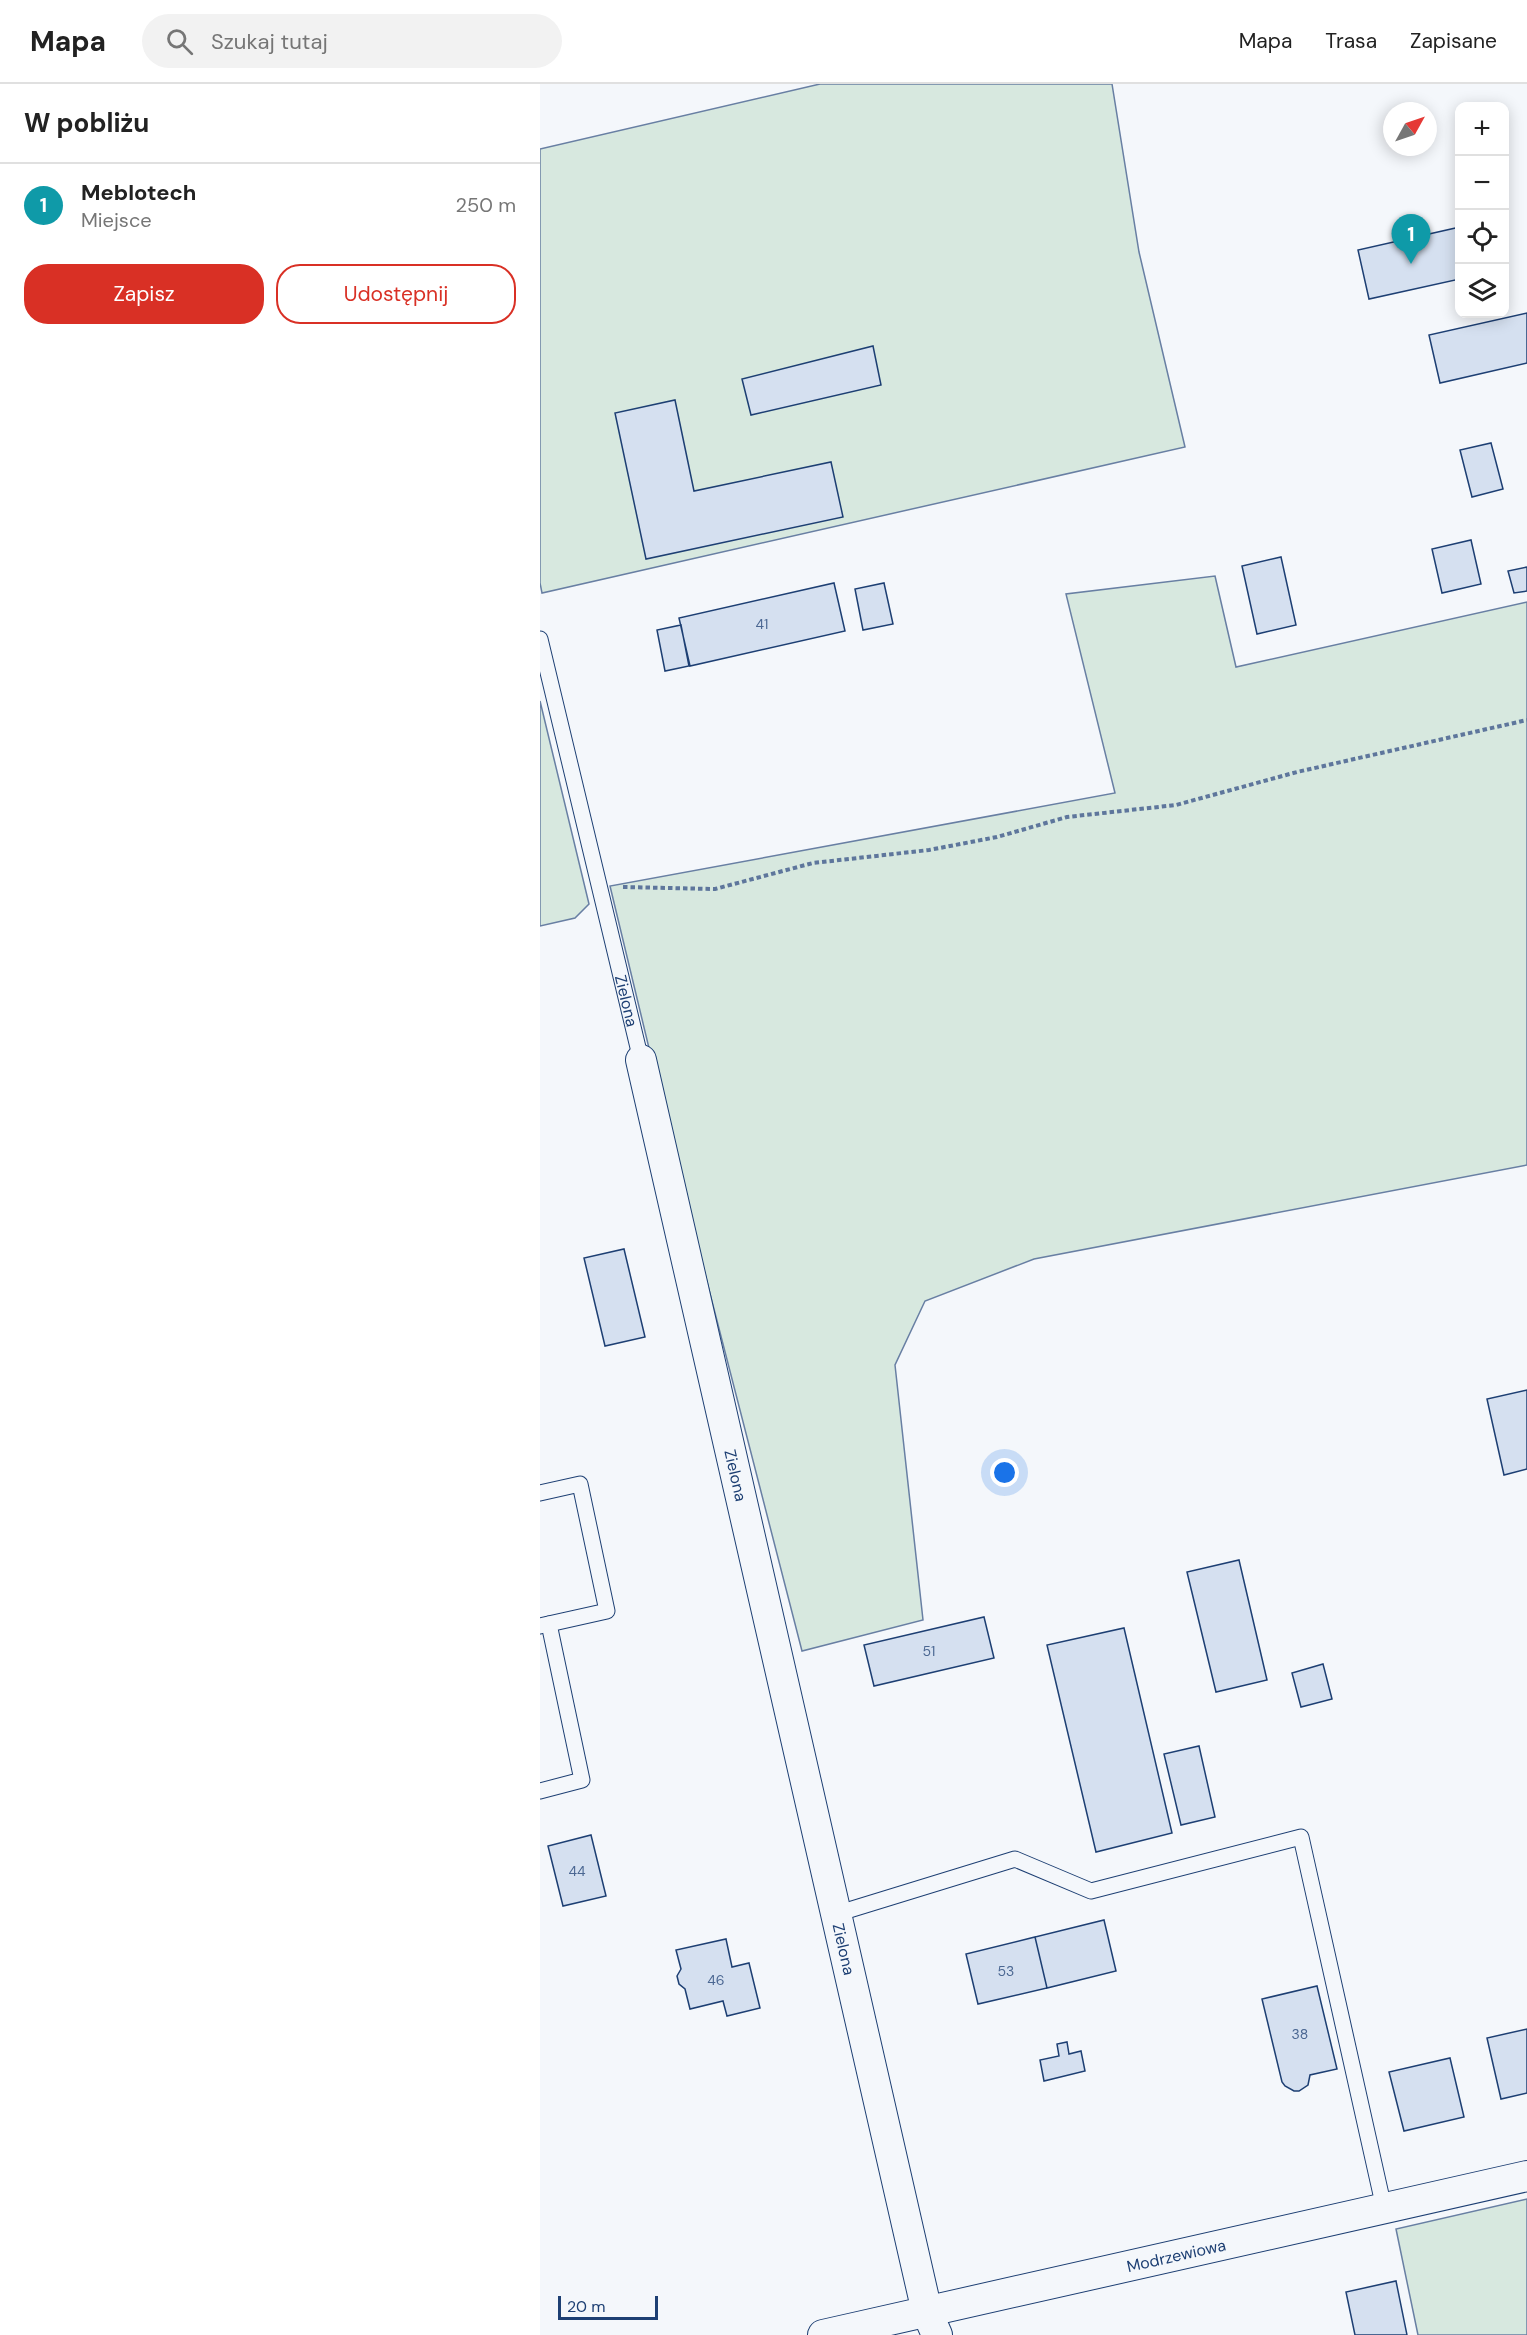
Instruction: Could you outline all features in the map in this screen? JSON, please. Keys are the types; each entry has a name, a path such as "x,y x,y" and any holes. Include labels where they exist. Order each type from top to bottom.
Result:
{"street":[{"name":"Zielona","path":"641,1060 932,2323"},
{"name":"Modrzewiowa","path":"823,2335 932,2323 1384,2208 1527,2176"}],"lane":[{"name":"Zielona","path":"540,639 641,1060"},
{"path":"540,1493 580,1484 607,1611 545,1625 582,1780 540,1791"},
{"path":"836,1914 1015,1859 1091,1891 1301,1837 1384,2208"}],"path":[{"path":"599,886 715,890 813,863 929,850 997,837 1067,817 1176,805 1297,772 1527,720"}],"shaded area":[{"path":"820,84 1112,84 1139,252 1185,447 542,593 540,583 540,149"},
{"path":"1215,576 1236,667 1527,602 1527,1165 1034,1259 925,1301 895,1365 923,1620 802,1651 680,1177 610,886 1115,793 1066,594"},
{"path":"540,701 589,904 575,918 540,926"},
{"path":"1527,2199 1527,2335 1418,2335 1396,2229"}],"building":[{"path":"1455,228 1455,280 1369,299 1358,250"},
{"path":"1527,313 1527,363 1440,383 1429,335"},
{"path":"873,346 881,385 751,415 742,379"},
{"path":"675,400 694,491 831,462 843,517 646,559 615,413"},
{"path":"1491,443 1503,489 1472,497 1460,450"},
{"path":"1471,540 1481,584 1442,593 1432,549"},
{"path":"1281,557 1296,625 1257,634 1242,566"},
{"path":"1527,567 1527,591 1514,593 1508,571"},
{"path":"834,583 845,631 690,666 679,618"},
{"path":"884,583 893,624 863,630 855,589"},
{"path":"681,625 689,666 665,671 657,630"},
{"path":"624,1249 645,1337 605,1346 584,1258"},
{"path":"1527,1390 1527,1469 1504,1475 1487,1399"},
{"path":"1239,1560 1267,1680 1216,1692 1187,1572"},
{"path":"984,1617 994,1658 874,1686 864,1645"},
{"path":"1124,1628 1172,1833 1096,1852 1047,1645"},
{"path":"1323,1664 1332,1699 1301,1707 1292,1673"},
{"path":"1199,1746 1215,1817 1181,1825 1164,1754"},
{"path":"591,1835 606,1896 563,1906 548,1846"},
{"path":"1104,1920 1116,1971 1047,1988 1035,1937"},
{"path":"1035,1937 1047,1988 978,2004 966,1954"},
{"path":"726,1939 732,1967 749,1963 760,2008 727,2016 723,2001 690,2009 685,1989 679,1984 677,1976 681,1969 676,1950"},
{"path":"1317,1986 1337,2069 1310,2075 1308,2085 1299,2091 1294,2091 1282,2082 1262,1999"},
{"path":"1527,2029 1527,2093 1501,2099 1487,2038"},
{"path":"1067,2042 1069,2054 1081,2051 1085,2071 1044,2081 1040,2060 1059,2056 1057,2044"},
{"path":"1450,2058 1464,2117 1404,2131 1389,2072"},
{"path":"1396,2281 1407,2335 1355,2335 1346,2292"}],"place":[{"name":"Meblotech","path":"1411,264"}]}
